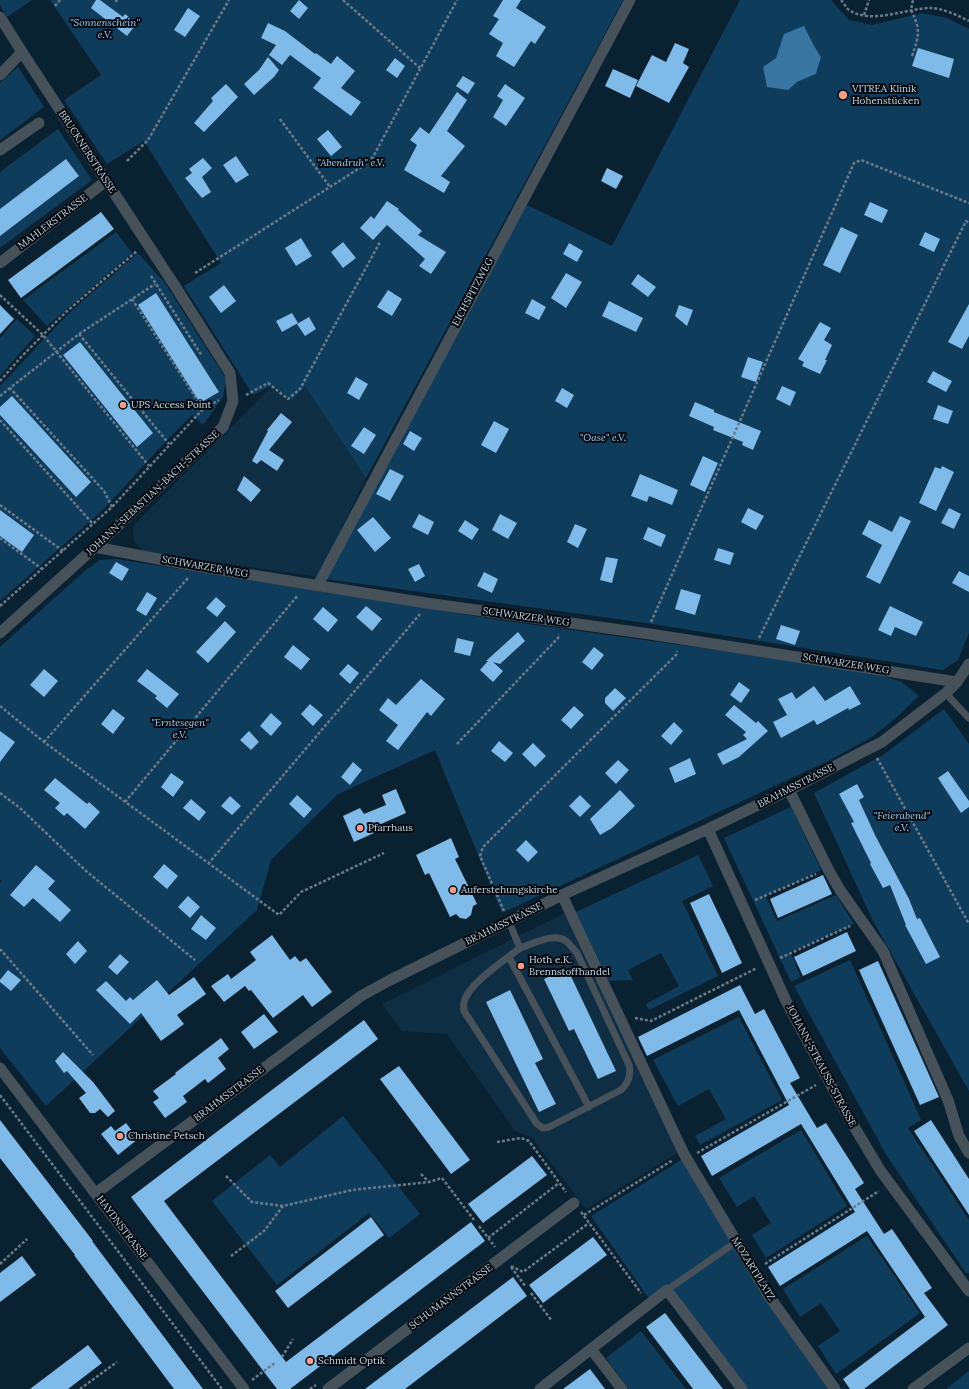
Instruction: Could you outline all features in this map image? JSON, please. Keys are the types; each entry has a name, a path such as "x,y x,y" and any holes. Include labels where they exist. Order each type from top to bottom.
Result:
{"street":[{"name":"EICHSPITZWEG","path":"318,585 630,0"},
{"name":"BRUCKNERSTRASSE","path":"0,17 230,373 234,401"},
{"path":"0,75 22,52"},
{"path":"0,150 39,123"},
{"name":"MAHLERSTRASSE","path":"0,263 106,181"},
{"name":"JOHANN-SEBASTIAN-BACH-STRASSE","path":"0,632 95,548 223,427 234,401"},
{"name":"SCHWARZER WEG","path":"95,548 426,603 650,634 957,682"},
{"name":"BRAHMSSTRASSE","path":"96,1193 361,996 390,980 562,895 708,829 789,790 882,742 947,692 957,682 969,665"},
{"path":"789,790 840,890 883,951 948,1100 959,1136 969,1153"},
{"name":"JOHANN-STRAUSS-STRASSE","path":"708,829 786,1001 827,1078 889,1184 968,1287"},
{"path":"562,895 683,1152"},
{"name":"HAYDNSTRASSE","path":"0,1068 244,1389"},
{"name":"MOZARTPLATZ","path":"683,1152 769,1296 835,1389"},
{"name":"SCHUMANNSTRASSE","path":"328,1389 506,1262 574,1203"},
{"path":"540,1389 667,1290 742,1389"},
{"path":"913,1389 969,1348"},
{"path":"591,1349 622,1389"}],"lane":[{"path":"947,692 950,698 969,718"},
{"path":"509,922 520,948"},
{"path":"559,938 566,941 571,946 577,953 629,1065 630,1071 630,1078 624,1087 589,1107 549,1127 543,1128 537,1124 464,1011 465,998 475,985 520,948 546,940 559,938"},
{"path":"509,956 589,1107"},
{"path":"667,1290 736,1242"}],"path":[{"path":"55,6 60,0"},
{"path":"115,0 119,3"},
{"path":"127,161 148,140 229,0"},
{"path":"342,0 420,68"},
{"path":"195,273 366,164 373,157 457,0"},
{"path":"842,0 849,10 864,15 879,16 910,10 933,8 956,15 969,21"},
{"path":"864,15 869,0"},
{"path":"912,56 917,40 918,23 910,10 913,0"},
{"path":"280,119 330,187"},
{"path":"650,624 854,163 861,160 969,203"},
{"path":"758,640 966,221 969,223"},
{"path":"234,401 268,383 288,399 300,389 380,242"},
{"path":"0,381 66,312 138,250"},
{"path":"0,396 79,334 155,284"},
{"path":"0,295 43,335 149,466"},
{"path":"132,299 202,409"},
{"path":"79,334 169,444"},
{"path":"10,388 104,491 112,507"},
{"path":"0,605 112,507 202,409 222,398"},
{"path":"0,420 93,524"},
{"path":"0,505 63,551"},
{"path":"0,538 42,569"},
{"path":"44,742 188,578 190,565"},
{"path":"125,802 298,594 302,583"},
{"path":"208,864 423,610"},
{"path":"457,744 558,638"},
{"path":"509,922 480,856 483,846 676,655"},
{"path":"0,706 44,742 279,915 300,892 384,853"},
{"path":"868,749 880,763 969,924"},
{"path":"0,793 20,808 92,876 195,960"},
{"path":"742,906 828,869"},
{"path":"619,1016 651,1021 768,963 862,921"},
{"path":"0,949 93,1055"},
{"path":"584,1215 683,1152 827,1078"},
{"path":"0,1095 222,1389"},
{"path":"421,1174 429,1182"},
{"path":"226,1176 252,1202 283,1206 352,1190 429,1182 442,1178 474,1220"},
{"path":"488,1238 559,1183"},
{"path":"754,1271 889,1184"},
{"path":"232,1256 264,1231 283,1206"},
{"path":"506,1262 522,1272 589,1223"},
{"path":"479,1226 526,1287"},
{"path":"0,1264 27,1239"},
{"path":"531,1294 552,1321"},
{"path":"282,1357 293,1339"},
{"path":"80,1389 117,1362"},
{"path":"251,1380 276,1362"}],"shaded area":[{"path":"804,26 821,57 816,74 797,82 788,90 767,87 763,67 776,58 784,34"},
{"path":"273,385 305,386 366,478 318,577 146,552 134,542 133,526"},
{"path":"565,913 679,1152 586,1209 531,1137 515,1131 447,1034 402,1031 382,1004"}],"green space":[{"path":"0,0 32,0 7,17 0,5"},
{"name":"\"Abendruh\" e.V.","path":"50,0 623,0 366,478 305,386 292,400 273,385 253,395 184,286 221,263 144,141 107,164 64,100 101,75"},
{"name":"\"Oase\" e.V.","path":"740,0 831,0 849,20 872,25 922,13 947,18 969,29 969,633 958,660 943,670 646,623 326,579 525,204 612,246","holes":["813,44 821,57 816,74 797,82 763,67 776,58"]},
{"path":"18,67 44,107 0,140 0,83"},
{"path":"58,129 92,180 0,248 0,172"},
{"path":"116,232 132,253 47,326 23,300"},
{"path":"138,253 165,283 226,379 223,397 203,425 192,415 164,443 106,507 0,601 0,386 68,314"},
{"path":"17,319 35,336 0,376 0,338"},
{"name":"\"Erntesegen\" e.V.","path":"116,559 506,621 863,670 902,682 919,696 897,717 872,737 828,761 502,913 435,750 338,794 271,860 257,910 46,1106 0,1048 0,883 2,881 0,879 0,647 87,569 100,560"},
{"name":"\"Feierabend\" e.V.","path":"944,709 969,744 969,1091 873,921 814,793 883,755"},
{"path":"791,807 821,870 765,895 777,921 836,895 854,924 790,952 801,977 791,982 724,838"},
{"path":"698,855 713,886 682,901 718,976 649,1010 646,1004 679,986 661,953 628,970 633,980 609,981 576,912"},
{"path":"850,960 921,1120 908,1128 969,1220 969,1273 966,1273 887,1156 794,986"},
{"path":"739,1017 782,1100 700,1145 695,1136 726,1119 709,1089 678,1106 653,1060"},
{"path":"343,1116 420,1214 389,1238 369,1213 277,1285 212,1201 270,1155 280,1167"},
{"path":"801,1130 847,1206 766,1258 752,1235 771,1223 754,1196 737,1207 719,1178"},
{"path":"683,1159 832,1389 745,1389 668,1286 650,1300 591,1216"},
{"path":"867,1236 920,1313 836,1374 818,1346 840,1331 821,1303 800,1317 783,1289"},
{"path":"641,1331 686,1389 629,1389 606,1358"},
{"path":"969,1371 969,1389 946,1389"}],"building":[{"path":"96,0 100,0 123,17 125,14 137,23 127,36 91,8"},
{"path":"299,0 308,8 299,19 290,11"},
{"path":"503,0 521,0 516,8 546,27 535,44 531,41 514,67 496,56 503,43 489,34 499,19 493,16"},
{"path":"188,8 200,16 185,37 174,30"},
{"path":"268,23 285,31 315,54 316,53 331,64 337,56 355,71 341,88 361,102 351,116 313,88 321,78 290,55 282,65 269,55 276,45 261,38"},
{"path":"675,43 689,49 683,63 689,67 669,103 636,86 652,55 666,62"},
{"path":"918,48 954,59 949,78 912,66"},
{"path":"268,57 279,70 274,77 254,95 244,84 259,70"},
{"path":"395,58 405,66 397,78 386,70"},
{"path":"613,69 638,80 630,98 605,86"},
{"path":"463,76 475,83 468,94 456,86"},
{"path":"226,84 238,97 204,132 194,123 213,101 211,98"},
{"path":"505,84 525,98 506,126 493,117 503,100 497,96"},
{"path":"457,92 467,100 447,131 465,146 441,176 450,182 444,193 404,170 417,145 410,140 420,127 429,134"},
{"path":"328,130 342,147 331,156 317,139"},
{"path":"236,156 249,175 236,183 223,165"},
{"path":"203,158 212,168 202,177 211,192 202,198 185,178 192,173 189,169"},
{"path":"66,159 79,176 0,236 0,209"},
{"path":"607,168 623,176 616,189 601,181"},
{"path":"387,201 399,209 398,210 422,231 418,235 446,252 431,274 419,266 425,259 387,225 373,240 360,228 371,216 374,219"},
{"path":"870,202 888,210 882,223 864,215"},
{"path":"101,212 114,229 21,298 8,280"},
{"path":"841,227 858,235 840,273 823,265"},
{"path":"925,232 940,239 934,252 919,245"},
{"path":"301,238 312,256 296,266 285,248"},
{"path":"343,242 356,258 343,268 331,252"},
{"path":"569,243 583,251 577,262 563,254"},
{"path":"566,273 582,282 566,308 551,298"},
{"path":"638,274 656,287 648,297 631,284"},
{"path":"224,285 236,301 221,313 209,297"},
{"path":"388,290 402,299 392,316 377,307"},
{"path":"156,293 219,392 200,403 138,305"},
{"path":"532,299 546,307 539,320 525,313"},
{"path":"609,301 643,318 636,332 602,316"},
{"path":"969,304 969,336 962,349 948,342"},
{"path":"0,305 14,319 0,334"},
{"path":"679,305 693,310 687,326 675,316"},
{"path":"292,313 298,323 282,332 276,321"},
{"path":"309,317 316,329 305,336 297,324"},
{"path":"820,322 831,328 824,340 832,345 820,374 802,366 804,362 798,359"},
{"path":"80,342 153,433 137,447 63,355"},
{"path":"748,357 763,362 756,382 741,377"},
{"path":"933,371 952,381 946,392 927,382"},
{"path":"356,377 368,384 359,400 347,393"},
{"path":"782,386 796,392 790,406 776,399"},
{"path":"562,388 574,395 567,408 555,401"},
{"path":"12,396 91,482 76,497 0,415 0,407"},
{"path":"695,402 714,410 714,412 761,431 753,450 742,445 743,442 713,430 714,427 689,416"},
{"path":"938,405 953,411 948,424 933,419"},
{"path":"281,413 292,422 269,450 284,460 277,471 261,460 257,464 252,461 268,431 267,430"},
{"path":"494,421 509,429 496,453 481,445"},
{"path":"364,427 376,435 364,454 351,446"},
{"path":"410,431 422,438 414,451 403,444"},
{"path":"703,456 718,463 705,492 690,485"},
{"path":"942,466 954,472 936,511 919,503 935,467 941,469"},
{"path":"390,469 404,476 390,501 376,494"},
{"path":"640,474 678,490 672,505 649,496 647,502 631,496"},
{"path":"244,476 261,490 251,502 237,490"},
{"path":"748,508 764,516 756,530 741,522"},
{"path":"949,508 961,514 954,529 941,523"},
{"path":"0,510 34,535 22,552 0,536"},
{"path":"419,514 434,522 428,535 412,527"},
{"path":"500,514 517,523 508,539 492,530"},
{"path":"900,516 911,521 880,584 866,577 882,545 862,534 869,520 892,532"},
{"path":"373,517 391,538 375,552 357,530"},
{"path":"465,520 479,529 472,540 458,531"},
{"path":"575,524 587,529 578,548 567,542"},
{"path":"648,527 666,535 661,547 643,539"},
{"path":"718,548 734,553 730,565 714,560"},
{"path":"606,557 618,559 612,583 600,580"},
{"path":"116,562 129,569 122,581 109,573"},
{"path":"419,564 425,576 415,582 408,569"},
{"path":"959,571 969,576 969,592 952,583"},
{"path":"484,572 498,579 492,593 477,586"},
{"path":"681,589 701,595 695,615 675,609"},
{"path":"147,592 157,598 146,616 136,610"},
{"path":"216,597 226,606 217,617 206,608"},
{"path":"366,606 382,619 372,631 356,617"},
{"path":"890,606 923,622 916,636 895,627 891,636 878,630"},
{"path":"323,607 338,620 328,632 313,619"},
{"path":"225,621 236,632 208,663 196,652"},
{"path":"781,625 800,631 795,645 776,639"},
{"path":"518,632 525,641 500,664 493,662 503,671 493,682 480,670 488,661 486,661"},
{"path":"457,638 474,642 470,656 454,652"},
{"path":"293,645 310,659 301,670 284,657"},
{"path":"594,647 604,655 592,670 582,662"},
{"path":"348,664 359,673 350,684 339,674"},
{"path":"44,669 58,681 44,697 30,685"},
{"path":"147,669 179,694 167,708 155,698 157,696 137,681"},
{"path":"421,679 445,699 431,716 427,712 398,750 386,741 398,725 379,710 388,698 396,705"},
{"path":"739,682 750,690 741,703 730,695"},
{"path":"814,686 825,701 850,686 861,704 849,710 848,708 817,725 814,720 781,738 773,722 787,715 778,699 792,692 796,699"},
{"path":"615,688 626,698 613,711 605,703 605,698"},
{"path":"310,704 323,715 313,726 301,714"},
{"path":"734,705 756,723 758,721 768,731 739,757 723,765 717,754 747,739 743,735 746,732 725,715"},
{"path":"574,706 584,715 571,729 561,720"},
{"path":"113,709 125,718 113,734 101,724"},
{"path":"271,713 282,723 271,736 260,726"},
{"path":"674,722 683,731 671,745 661,736"},
{"path":"0,731 15,742 0,762"},
{"path":"249,731 259,742 251,750 240,740"},
{"path":"499,741 513,753 505,762 491,751"},
{"path":"533,743 546,756 535,767 522,754"},
{"path":"690,758 696,774 675,783 669,768"},
{"path":"618,760 629,770 616,784 605,773"},
{"path":"353,762 362,770 350,785 341,777"},
{"path":"948,771 969,801 969,807 961,813 938,778"},
{"path":"171,773 184,782 173,797 161,787"},
{"path":"55,778 87,804 89,802 100,812 85,829 67,813 64,816 55,808 60,803 44,790"},
{"path":"857,784 864,797 859,800 875,835 909,899 917,919 920,918 940,957 926,964 905,925 890,885 883,888 870,864 871,863 851,823 854,822 839,794"},
{"path":"396,789 406,813 372,828 374,833 354,842 343,816 360,808 364,814 386,805 382,795"},
{"path":"620,790 635,806 612,828 600,835 590,819"},
{"path":"297,795 312,809 304,818 289,804"},
{"path":"580,795 591,806 580,817 569,806"},
{"path":"230,796 241,806 232,815 221,806"},
{"path":"191,799 206,812 199,821 183,808"},
{"name":"Auferstehungskirche","path":"451,838 459,857 455,859 477,904 473,906 471,915 466,919 460,918 456,914 450,917 429,873 425,875 416,855"},
{"path":"526,840 538,852 528,862 516,850"},
{"path":"164,864 178,876 167,889 153,877"},
{"path":"36,865 55,881 48,889 71,910 60,922 33,898 24,907 10,895"},
{"path":"823,875 832,894 778,918 770,899"},
{"path":"709,894 742,963 722,973 690,903"},
{"path":"188,896 200,907 190,918 178,907"},
{"path":"201,915 216,928 206,940 191,929"},
{"path":"847,932 856,951 803,976 794,957"},
{"path":"272,935 290,960 295,956 300,962 306,958 332,992 312,1007 303,995 273,1018 251,990 249,991 245,986 224,1002 211,986 228,974 231,979 256,960 250,952"},
{"path":"78,941 87,951 75,964 66,954"},
{"path":"120,954 129,962 117,975 108,967"},
{"path":"878,961 939,1097 920,1105 859,970"},
{"path":"567,968 616,1071 598,1079 574,1029 569,1031 544,979"},
{"path":"8,970 21,980 11,991 0,982"},
{"path":"194,977 206,994 177,1015 184,1024 161,1041 141,1013 130,1024 96,990 106,981 126,1001 130,997 133,1000 157,980 169,995"},
{"path":"740,985 755,1014 764,1009 800,1078 790,1083 817,1128 826,1123 864,1183 855,1189 884,1234 892,1229 932,1288 924,1293 948,1325 864,1389 850,1389 843,1379 925,1317 867,1231 780,1286 768,1267 855,1212 801,1124 712,1176 701,1156 789,1105 739,1010 647,1056 638,1037"},
{"path":"510,990 543,1059 535,1063 556,1104 539,1112 486,1002"},
{"path":"264,1014 278,1032 254,1049 241,1032"},
{"path":"364,1020 378,1039 164,1201 286,1362 471,1222 485,1241 290,1389 277,1389 131,1197"},
{"path":"221,1038 229,1049 218,1058 226,1069 208,1083 205,1079 183,1096 187,1102 165,1118 153,1102 159,1098 153,1091"},
{"path":"63,1052 93,1082 115,1111 108,1117 100,1109 95,1113 90,1113 79,1098 86,1093 67,1071 64,1073 55,1061"},
{"path":"399,1066 470,1160 451,1174 380,1079"},
{"path":"0,1120 93,1241 203,1389 174,1389 75,1255 0,1158"},
{"path":"931,1120 969,1179 969,1215 914,1131"},
{"name":"Christine Petsch","path":"126,1123 138,1139 118,1155 101,1134 111,1126 115,1131"},
{"path":"532,1156 547,1175 483,1223 468,1204"},
{"path":"371,1217 384,1235 288,1308 275,1291"},
{"path":"593,1237 607,1255 543,1303 529,1285"},
{"path":"22,1256 36,1275 0,1302 0,1273"},
{"path":"513,1277 527,1296 405,1389 365,1389"},
{"path":"665,1313 723,1389 693,1389 646,1327"},
{"path":"88,1345 102,1363 68,1389 30,1389"},
{"path":"590,1369 605,1389 563,1389"}],"place":[{"name":"VITREA Klinik Hohenstücken","path":"843,95"},
{"name":"UPS Access Point","path":"123,405"},
{"name":"Pfarrhaus","path":"360,828"},
{"name":"Auferstehungskirche","path":"453,890"},
{"name":"Hoth e.K. Brennstoffhandel","path":"521,966"},
{"name":"Christine Petsch","path":"120,1136"},
{"name":"Schmidt Optik","path":"310,1361"}],"park label":[{"name":"\"Sonnenschein\" e.V.","path":"105,28"}]}
